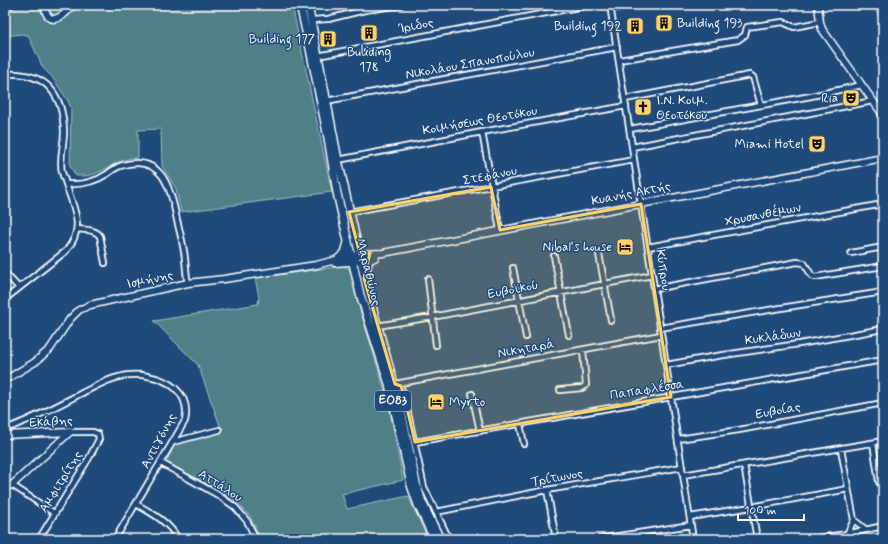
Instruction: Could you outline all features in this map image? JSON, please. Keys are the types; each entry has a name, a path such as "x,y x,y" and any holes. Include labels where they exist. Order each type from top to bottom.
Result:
{"main road":[{"name":"Μαραθώνος","path":"300,5 326,130 337,193 348,240 357,258 364,278 395,384 416,484 422,502 440,539"},
{"name":"Μαραθώνος","path":"308,5 349,212 357,258 360,294 389,384 411,485 418,505 434,539"},
{"path":"338,259 345,253 348,240"},
{"path":"364,278 367,263 375,257"}],"street":[{"path":"5,7 11,5"},
{"path":"44,5 45,11 53,19 59,19 65,15 73,5"},
{"path":"312,20 328,19 365,10 401,5"},
{"name":"Ίριδος","path":"317,56 589,5"},
{"path":"611,7 632,5"},
{"path":"818,5 822,30 883,115"},
{"name":"Κύπρου","path":"611,7 693,539"},
{"path":"619,60 738,40 745,35 747,27 784,22 794,27 820,22"},
{"name":"Νικολάου Σπανοπούλου","path":"326,101 617,47"},
{"path":"5,74 16,73 33,77 47,85 58,98 62,114 64,133 62,171 77,218 77,229 71,245 66,251 5,299"},
{"path":"625,99 750,75 753,76 761,105"},
{"path":"630,129 811,96 862,85"},
{"path":"632,147 873,101"},
{"name":"Κοιμήσεως Θεοτόκου","path":"338,160 626,106"},
{"path":"482,132 500,230"},
{"name":"Κυανής Ακτής","path":"357,258 883,158"},
{"name":"Στεφάνου","path":"349,212 634,160"},
{"path":"66,184 84,184 106,175 119,166 131,164 145,164 160,171 168,183 173,198 185,258 185,272 188,283"},
{"path":"5,176 5,216"},
{"name":"Χρυσανθέμων","path":"648,247 883,204"},
{"path":"77,229 94,231 98,233 100,236 105,263"},
{"path":"851,253 883,247"},
{"name":"Κυανής Ακτής","path":"357,258 375,257 383,253"},
{"path":"599,254 612,320"},
{"path":"554,256 569,335"},
{"path":"330,262 338,259 357,258"},
{"path":"330,262 357,258"},
{"name":"Ισμήνης","path":"5,380 35,362 50,349 70,318 79,310 90,305 188,283 330,262"},
{"path":"654,289 797,262 804,263 812,276 815,277 883,266"},
{"path":"513,268 526,337"},
{"path":"5,272 19,288"},
{"name":"Ευβοϊκού","path":"377,326 652,275"},
{"path":"428,279 436,345"},
{"path":"660,328 883,292"},
{"name":"Κυκλάδων","path":"666,365 883,329"},
{"name":"Νικηταρά","path":"395,384 661,335"},
{"path":"560,390 582,388 586,385 583,350"},
{"name":"Παπαφλέσσα","path":"415,442 883,360"},
{"name":"Αντιγόνης","path":"5,429 32,418 100,384 115,378 129,375 140,375 161,380 179,392 186,407 185,419 173,442 115,539"},
{"path":"395,384 400,386 404,395 424,487 448,539"},
{"path":"472,394 480,430"},
{"name":"Ευβοίας","path":"678,439 739,430 883,403"},
{"path":"520,424 524,444"},
{"path":"173,442 219,430"},
{"path":"5,487 12,485 70,432"},
{"name":"Εκάβης","path":"5,435 70,432 93,432 98,434"},
{"name":"Αμφιτρίτης","path":"39,539 93,451 99,439 98,434"},
{"path":"683,475 883,441"},
{"path":"873,443 879,482"},
{"path":"841,449 854,520 864,529"},
{"name":"Αττάλου","path":"160,463 218,495 235,507 247,521 256,539"},
{"path":"744,465 757,539"},
{"name":"Τρίτωνος","path":"436,512 547,490 682,467"},
{"path":"12,485 54,514"},
{"path":"690,517 848,489"},
{"path":"547,490 556,539"},
{"path":"136,504 165,523 171,528 178,539"},
{"path":"843,536 854,520"},
{"path":"598,539 691,524"},
{"path":"810,539 843,536 864,529 883,526"}],"highlighted area":[{"path":"491,187 500,230 641,204 671,397 415,442 404,395 401,386 395,384 364,278 370,253 360,254 349,212"}],"green space":[{"path":"22,5 292,5 332,192 181,212 176,189 162,166 161,129 138,130 138,158 125,160 91,175 76,176 70,166 71,108 68,101 52,77 43,68 28,35 21,34 5,36 5,11"},
{"path":"344,266 351,270 357,299 389,405 403,480 342,494 347,509 408,496 428,539 261,539 251,518 237,502 213,487 166,462 175,444 222,431 198,365 154,321 258,304 259,297 255,278"}],"water":[{"path":"873,5 883,5 883,32 880,26 880,20"}],"place":[{"name":"Building 193","path":"664,23"},
{"name":"Building 192","path":"635,26"},
{"name":"Buliding 178","path":"369,33"},
{"name":"Building 177","path":"328,39"},
{"name":"Ria","path":"851,98"},
{"name":"Ι.Ν. Κοιμ. Θεοτόκου","path":"643,107"},
{"name":"Miami Hotel","path":"817,144"},
{"name":"Nibal's house","path":"625,247"},
{"name":"Myrto","path":"436,402"}]}
